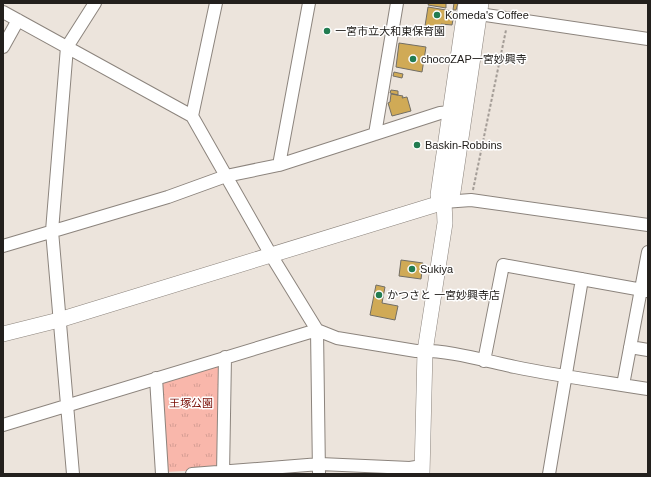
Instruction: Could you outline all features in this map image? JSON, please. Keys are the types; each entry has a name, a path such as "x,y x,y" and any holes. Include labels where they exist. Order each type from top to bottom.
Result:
{"street":[{"path":"73,474 52,231 67,47 95,3"},
{"path":"192,116 216,3"},
{"path":"279,165 309,3"},
{"path":"375,134 397,3"},
{"path":"192,474 319,469 410,468 422,470 425,350 445,224 444,202 438,194 466,3"},
{"path":"444,202 453,192 480,9 508,18 648,39"},
{"path":"3,12 192,116 271,255 317,330 319,469"},
{"path":"3,47 18,20"},
{"path":"3,246 168,197 226,176 279,165 440,113 450,112"},
{"path":"3,334 59,320 444,202 471,200 648,225"},
{"path":"623,385 630,347 644,291 648,252"},
{"path":"484,361 503,265 644,291"},
{"path":"549,474 582,279"},
{"path":"3,426 224,357 317,330 337,338 416,351 425,350 565,376 648,389"},
{"path":"630,347 648,350"},
{"path":"224,357 224,473"},
{"path":"156,378 162,474"}],"path":[{"path":"471,200 508,18"}],"green space":[{"name":"王塚公園","path":"221,363 221,469 165,472 159,380"}],"building":[{"path":"429,3 446,3 446,8 428,5"},
{"path":"454,3 458,3 456,10 453,10"},
{"path":"428,7 452,11 454,14 452,25 441,24 440,29 425,26"},
{"path":"399,43 426,47 422,72 396,67"},
{"path":"394,72 403,74 402,78 393,76"},
{"path":"391,90 398,91 398,95 390,93"},
{"path":"391,94 403,96 402,98 407,97 411,111 392,116 388,103 390,102"},
{"path":"401,260 423,263 421,279 399,276"},
{"name":"かつさと 一宮妙興寺店","path":"376,285 385,287 382,303 398,306 395,320 370,315"}],"place":[{"name":"Komeda's Coffee","path":"437,15"},
{"name":"一宮市立大和東保育園","path":"327,31"},
{"name":"chocoZAP一宮妙興寺","path":"413,59"},
{"name":"Baskin-Robbins","path":"417,145"},
{"name":"Sukiya","path":"412,269"},
{"name":"かつさと 一宮妙興寺店","path":"379,295"}]}
